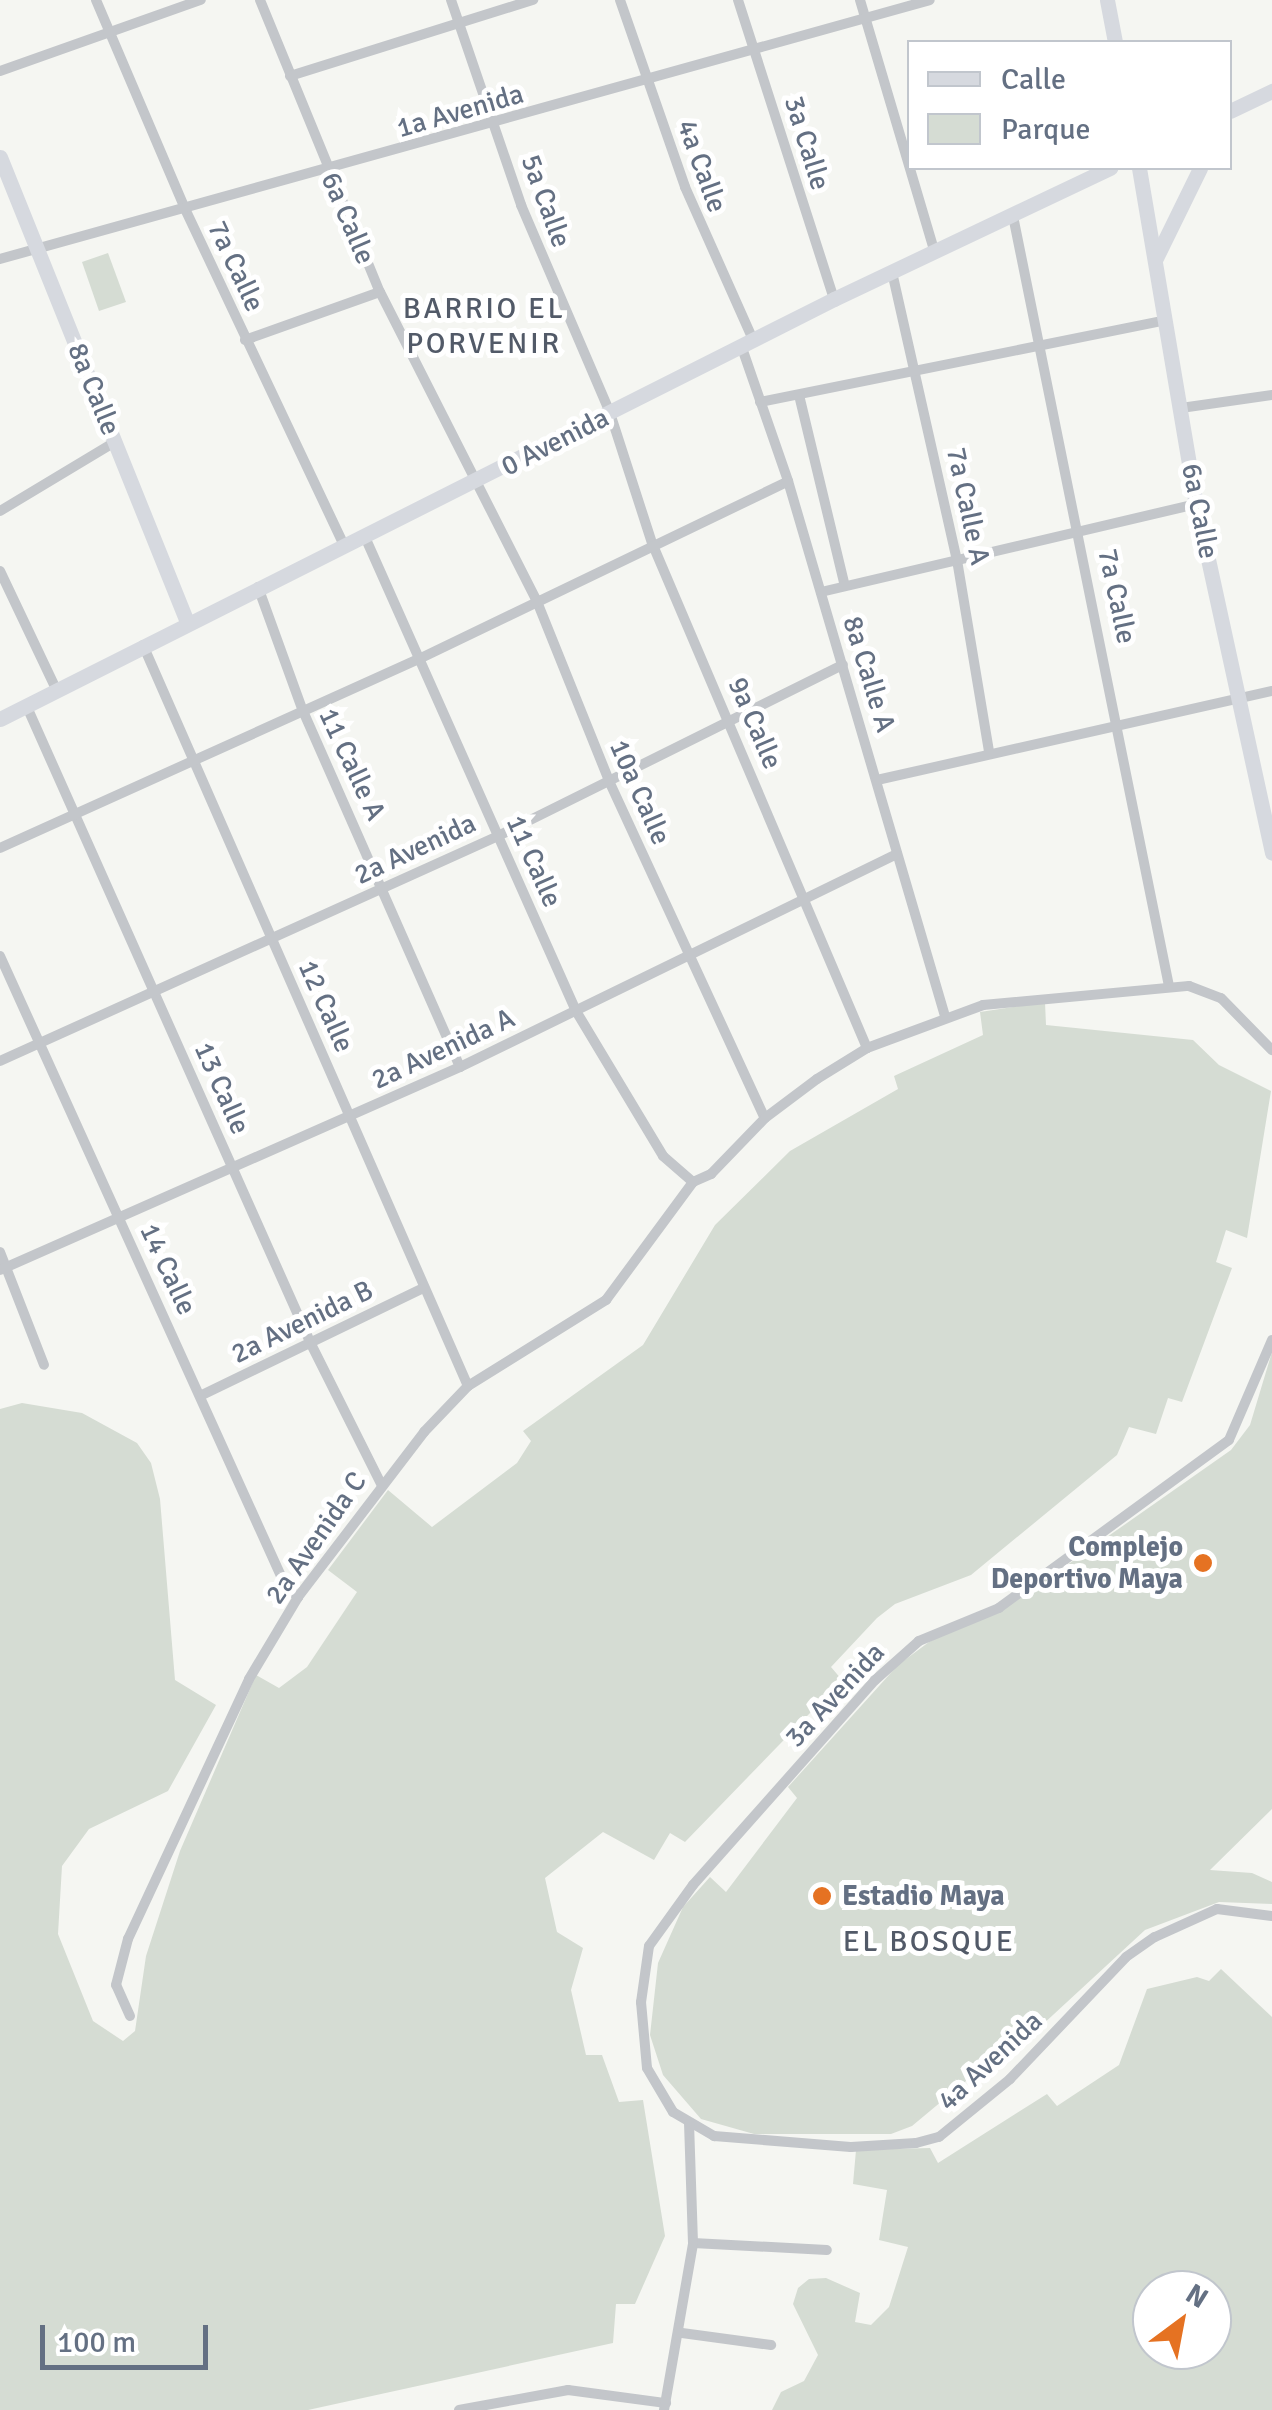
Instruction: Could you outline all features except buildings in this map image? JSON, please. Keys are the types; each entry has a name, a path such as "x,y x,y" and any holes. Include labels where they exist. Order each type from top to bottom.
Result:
{"street":[{"name":"7a Calle","path":"96,0 186,211 344,546"},
{"path":"0,71 200,0"},
{"name":"6a Calle","path":"260,0 380,292 478,482"},
{"name":"5a Calle","path":"451,0 546,268 610,413"},
{"path":"290,76 533,0"},
{"name":"4a Calle","path":"620,0 685,188 748,345"},
{"name":"3a Calle","path":"738,0 834,298"},
{"path":"860,0 907,161"},
{"name":"1a Avenida","path":"0,259 755,53 930,0"},
{"path":"1107,0 1115,40"},
{"path":"1234,112 1272,91"},
{"name":"8a Calle","path":"0,157 188,622"},
{"path":"910,170 935,254"},
{"name":"0 Avenida","path":"0,719 258,587 478,482 834,298 935,254 1106,170"},
{"name":"6a Calle","path":"1139,170 1196,504 1243,697 1272,853"},
{"path":"1156,259 1199,170"},
{"name":"7a Calle","path":"1013,216 1121,723 1169,986"},
{"name":"7a Calle A","path":"892,272 957,560 989,752"},
{"path":"245,340 380,292"},
{"path":"760,402 916,367 1165,320"},
{"name":"8a Calle A","path":"748,345 760,402 788,482 945,1016"},
{"path":"799,395 846,586"},
{"path":"1181,408 1272,395"},
{"name":"9a Calle","path":"610,413 652,543 867,1048"},
{"path":"0,511 115,442"},
{"name":"10a Calle","path":"478,482 536,600 609,781 765,1118"},
{"path":"0,848 421,658 652,543 788,482"},
{"path":"821,592 1080,526 1196,504"},
{"name":"11 Calle","path":"365,537 576,1011 664,1156 693,1182"},
{"path":"0,571 56,691"},
{"name":"11 Calle A","path":"258,587 303,711 385,888 460,1067"},
{"name":"12 Calle","path":"143,645 190,764 272,939 421,1289 468,1386"},
{"name":"2a Avenida","path":"0,1061 498,836 729,718 843,665"},
{"path":"877,780 1272,691"},
{"name":"13 Calle","path":"27,707 312,1344 381,1484"},
{"name":"2a Avenida A","path":"4,1269 460,1067 898,854"},
{"name":"14 Calle","path":"0,956 202,1394 284,1585 298,1597"},
{"name":"2a Avenida C","path":"130,2016 116,1985 128,1938 249,1679 298,1597 381,1484 468,1386 606,1300 693,1182 711,1174 765,1118 867,1048 945,1016 1017,1000 1169,986 1221,998 1272,1050"},
{"path":"0,1252 44,1365"},
{"name":"2a Avenida B","path":"202,1394 421,1289"},
{"name":"3a Avenida","path":"694,2128 658,2091 641,2036 643,1972 664,1921 874,1680 919,1641 998,1608 1230,1440 1272,1340"},
{"name":"4a Avenida","path":"694,2128 748,2142 851,2147 940,2136 1010,2079 1126,1957 1155,1937 1217,1909 1272,1916"},
{"path":"458,2410 568,2390 665,2406 682,2333 693,2243 694,2128"},
{"path":"693,2243 826,2250"},
{"path":"682,2333 771,2345"}],"green space":[{"path":"108,253 126,302 99,311 82,262"},
{"path":"1045,1002 1046,1025 1193,1040 1219,1065 1271,1091 1247,1238 1226,1230 1216,1262 1232,1268 1182,1402 1168,1398 1156,1434 1129,1427 1117,1455 971,1575 895,1604 877,1618 831,1667 842,1680 685,1842 670,1833 654,1860 603,1832 545,1878 557,1932 583,1948 571,1990 586,2055 602,2055 619,2102 643,2100 665,2236 635,2304 616,2304 613,2343 308,2410 0,2410 0,1409 22,1403 82,1413 137,1443 151,1463 160,1499 175,1680 216,1705 168,1791 89,1829 62,1866 58,1934 93,2021 123,2041 135,2031 146,1956 180,1851 256,1675 279,1688 307,1667 357,1592 328,1570 388,1490 432,1527 517,1463 531,1441 523,1431 643,1345 715,1225 790,1151 898,1089 894,1076 983,1035 980,1012"},
{"path":"1272,1352 1272,1809 1210,1870 1252,1873 1272,1882 1272,1904 1219,1902 1145,1930 1014,2051 996,2056 912,2126 891,2134 754,2134 701,2119 663,2075 650,2035 658,1963 683,1907 710,1877 726,1892 797,1798 788,1787 898,1665 929,1642 1040,1584 1231,1450 1250,1425"},
{"path":"1221,1969 1272,2017 1272,2410 772,2410 781,2392 804,2381 818,2355 793,2304 798,2288 809,2279 826,2278 860,2293 855,2322 871,2325 889,2307 908,2247 879,2240 887,2190 853,2184 856,2150 930,2148 938,2163 1047,2094 1057,2106 1119,2065 1147,1989 1197,1977 1209,1981"}],"place":[{"name":"Complejo Deportivo Maya","path":"1203,1563"},
{"name":"Estadio Maya","path":"822,1896"}],"district":[{"name":"BARRIO EL PORVENIR","path":"484,326"},
{"name":"EL BOSQUE","path":"929,1942"}]}
